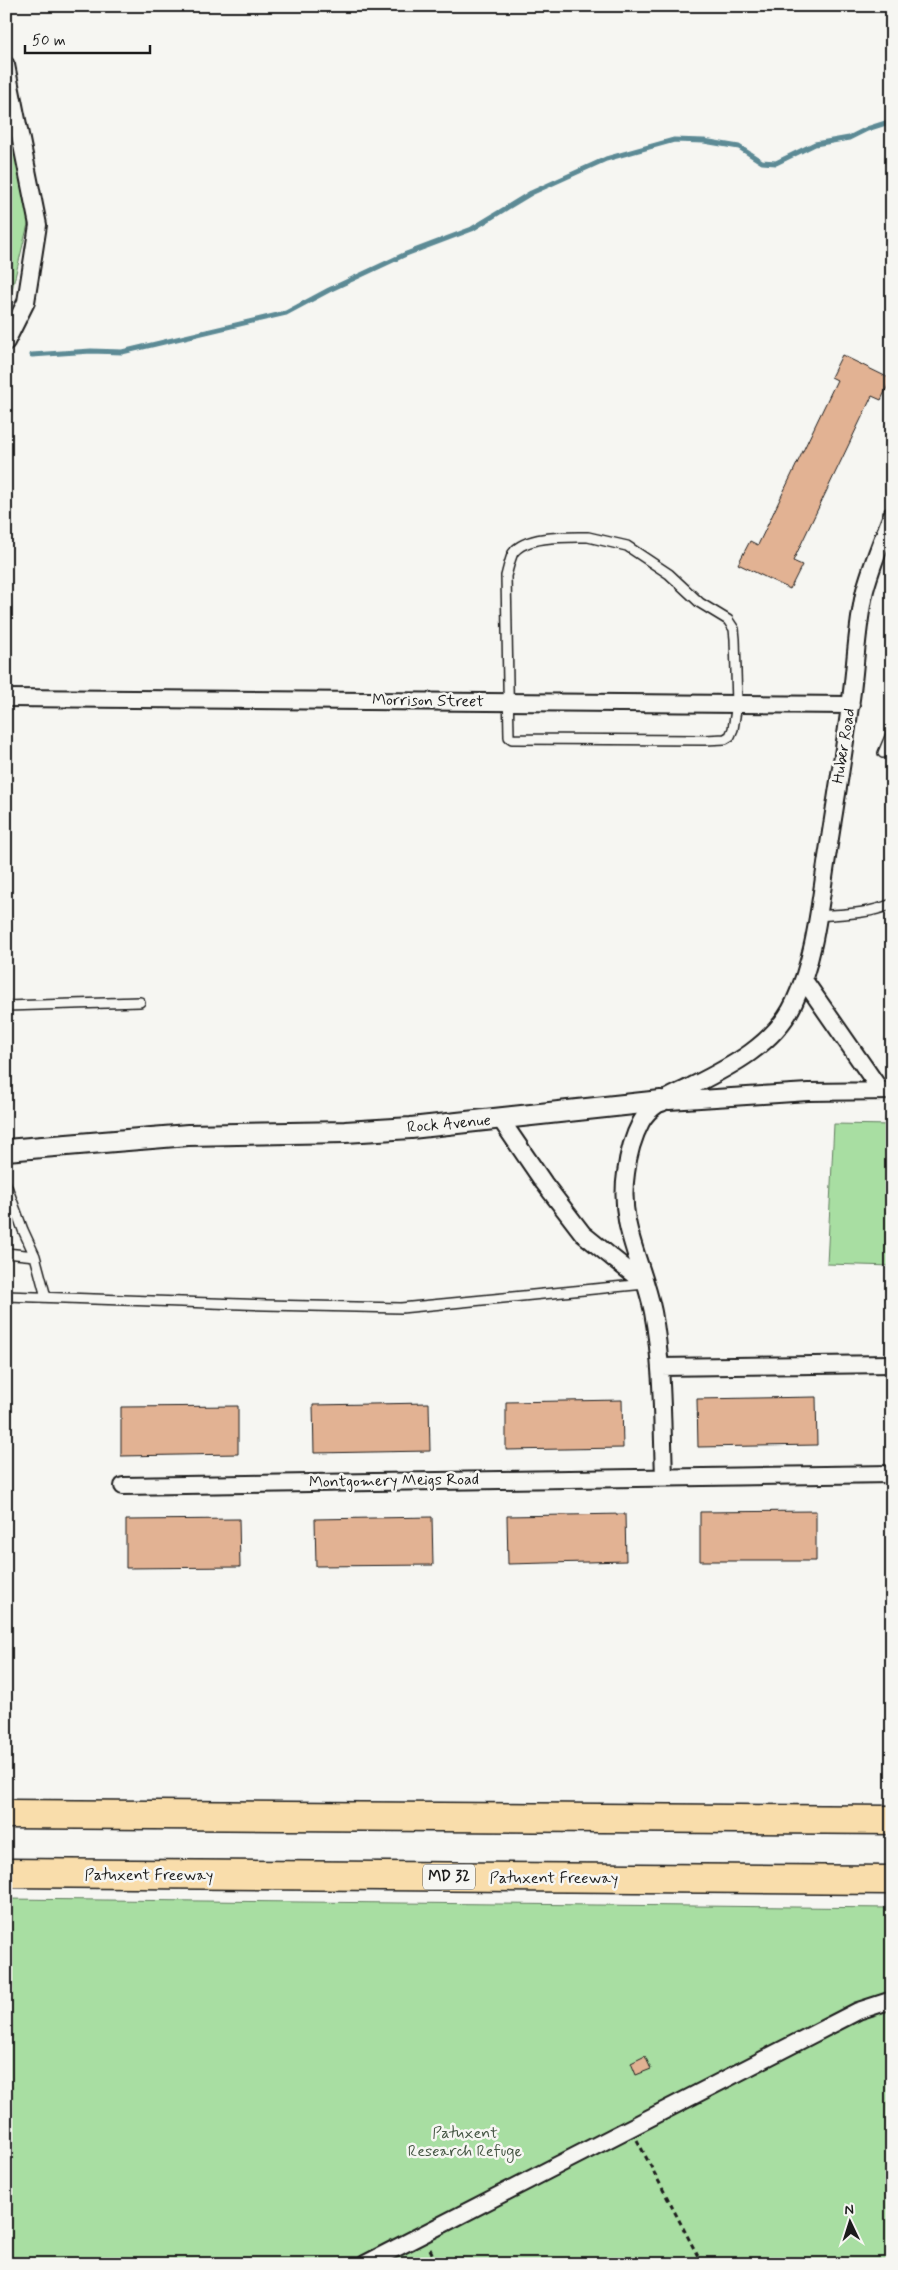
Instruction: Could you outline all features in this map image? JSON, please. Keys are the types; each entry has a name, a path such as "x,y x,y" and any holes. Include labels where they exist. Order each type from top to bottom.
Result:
{"highway":[{"path":"6,1814 892,1820"},
{"name":"Patuxent Freeway","path":"6,1873 892,1880"}],"street":[{"path":"6,65 9,88 38,225 26,302 6,342"},
{"name":"Huber Road","path":"661,1101 725,1069 763,1043 792,1007 804,980 818,916 865,591 876,553 892,515"},
{"name":"Morrison Street","path":"6,698 850,705"},
{"path":"804,980 886,1091"},
{"name":"Rock Avenue","path":"6,1150 188,1135 345,1132 501,1120 661,1101 808,1092 886,1091"},
{"path":"661,1101 642,1120 633,1144 626,1173 624,1209 630,1243 645,1284 652,1311 660,1368 664,1477"},
{"path":"501,1120 544,1183 583,1234 645,1284"},
{"path":"660,1368 892,1364"},
{"name":"Montgomery Meigs Road","path":"123,1486 892,1474"},
{"path":"366,2264 858,2012 892,2000"}],"lane":[{"path":"588,537 628,546 669,574 700,603 728,620 734,628 737,704 733,730 730,736 725,739 512,739 508,732 506,576 514,553 525,543 558,538 588,537"},
{"path":"883,753 892,732"},
{"path":"880,909 892,904"},
{"path":"818,916 892,908"},
{"path":"6,1006 140,1002"},
{"path":"6,1184 35,1256 46,1297"},
{"path":"6,1253 35,1256"},
{"path":"6,1296 266,1306 401,1308 645,1284"}],"path":[{"path":"630,2128 702,2264"}],"green space":[{"path":"6,98 30,216 6,314"},
{"path":"834,1124 892,1125 892,1266 827,1264"},
{"name":"Patuxent Research Refuge","path":"6,1899 892,1908 892,2264 6,2264"}],"building":[{"path":"842,355 891,379 881,400 872,396 793,561 802,565 790,589 738,564 750,541 758,545 837,380 831,377"},
{"path":"816,1397 817,1445 698,1447 697,1399"},
{"path":"622,1400 623,1448 506,1450 506,1402"},
{"path":"429,1403 430,1451 314,1453 313,1405"},
{"path":"238,1406 238,1454 121,1456 121,1407"},
{"path":"816,1511 816,1561 700,1561 700,1512"},
{"path":"625,1514 626,1561 508,1564 507,1516"},
{"path":"432,1517 433,1565 316,1566 315,1519"},
{"path":"239,1519 240,1567 126,1568 126,1520"},
{"path":"645,2056 651,2069 636,2075 631,2063"}],"waterway":[{"path":"32,355 91,351 122,352 286,313 329,290 406,254 472,229 531,193 606,159 674,140 704,141 739,147 762,162 776,163 815,144 849,138 867,129 892,121"}]}
